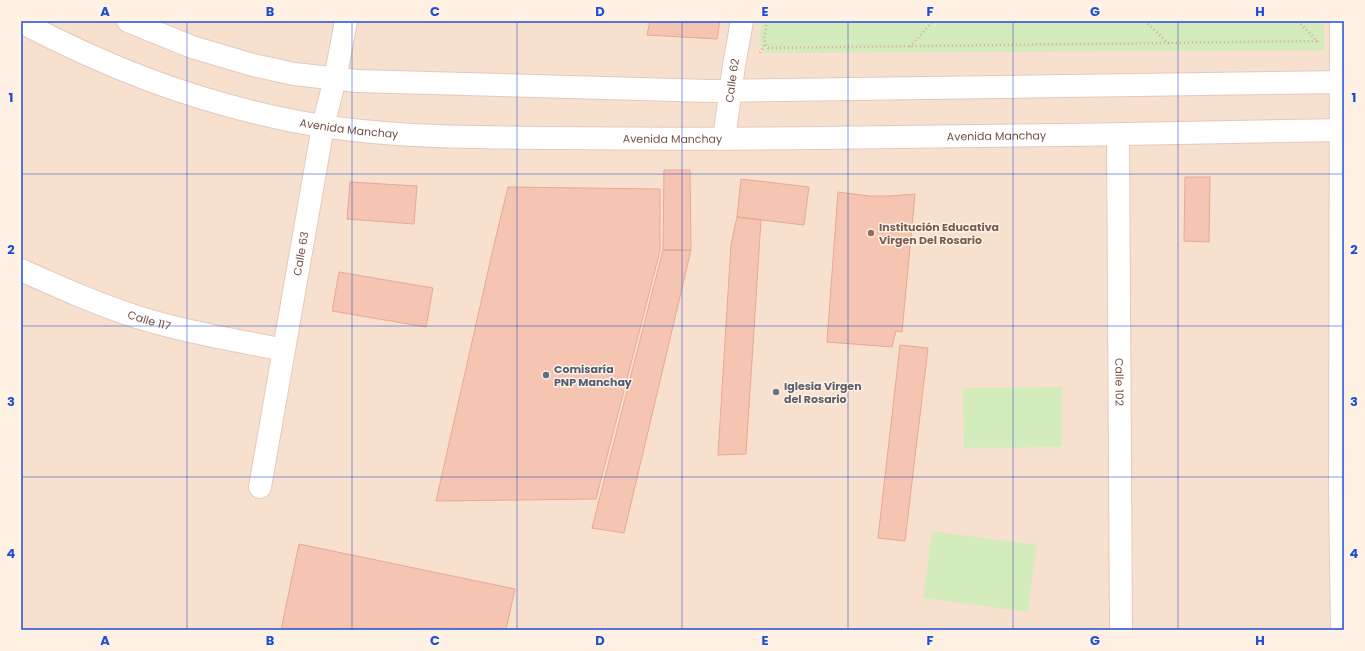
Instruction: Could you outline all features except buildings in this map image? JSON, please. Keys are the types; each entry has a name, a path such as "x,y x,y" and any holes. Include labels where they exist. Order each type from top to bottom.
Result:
{"street":[{"path":"128,21 192,47 238,61 294,74 335,79 493,86 731,90 1343,82"},
{"name":"Calle 63","path":"260,487 323,126 335,79 346,21"},
{"name":"Calle 62","path":"724,139 742,21"},
{"path":"1341,21 1343,82 1342,630"},
{"name":"Avenida Manchay","path":"21,22 84,54 167,88 217,103 279,118 375,133 415,135 724,139 1118,135 1343,130"},
{"name":"Calle 102","path":"1118,135 1121,630"},
{"name":"Calle 117","path":"21,270 94,302 138,317 181,329 284,350"}],"path":[{"path":"767,21 764,40 768,48 1318,42"},
{"path":"895,21 903,21"},
{"path":"910,47 933,21"},
{"path":"1145,21 1169,44"},
{"path":"1298,21 1318,42"},
{"path":"1318,35 1319,48"}],"shaded area":[{"path":"21,21 1344,21 1344,630 21,630"}],"green space":[{"path":"762,21 1324,21 1324,50 764,53 759,42"},
{"path":"1062,387 1062,447 964,448 963,388"},
{"path":"932,531 1037,545 1028,612 923,598"}],"place":[{"name":"Institución Educativa Virgen Del Rosario","path":"871,233"},
{"name":"Comisaría PNP Manchay","path":"546,375"},
{"name":"Iglesia Virgen del Rosario","path":"776,392"}]}
